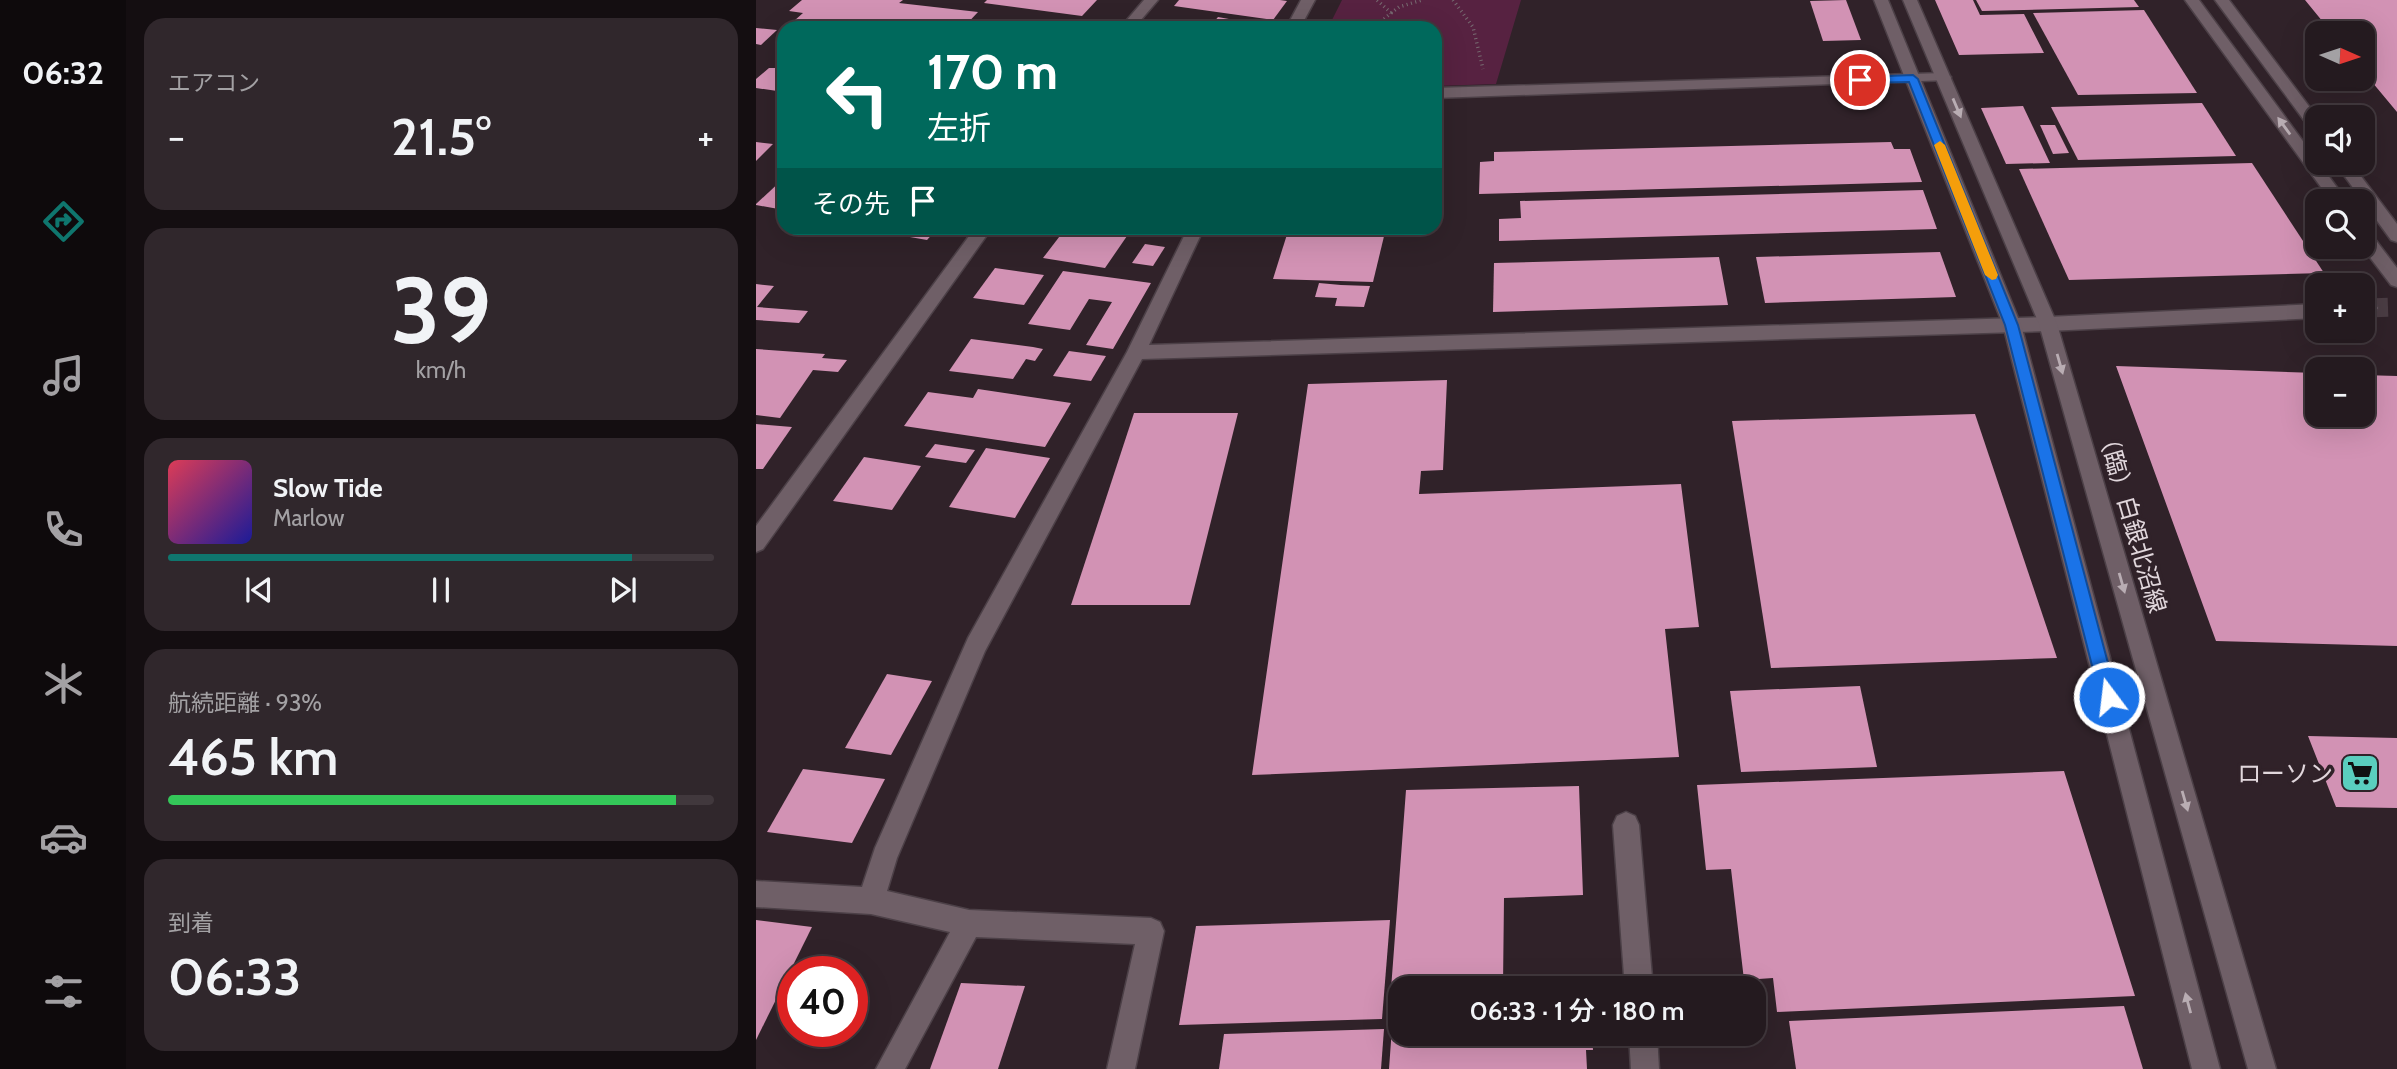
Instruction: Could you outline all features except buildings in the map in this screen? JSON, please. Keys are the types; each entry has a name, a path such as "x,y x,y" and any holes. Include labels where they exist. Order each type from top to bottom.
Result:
{"street":[{"path":"1133,21 1151,0"},
{"path":"1297,21 1308,0"},
{"path":"1881,0 2011,325 2206,1069"},
{"name":"（臨）白銀北沼線","path":"1910,0 2048,324 2262,1069"},
{"path":"2192,0 2330,189"},
{"path":"2222,0 2305,112"},
{"path":"1442,93 1944,77"},
{"path":"2352,175 2397,236"},
{"path":"756,543 979,235"},
{"path":"871,901 884,857 976,645 1136,352 1193,235"},
{"path":"2375,251 2397,281"},
{"path":"1136,352 2048,324 2305,312"},
{"path":"1626,825 1638,976"},
{"path":"756,894 871,901 970,923 1151,931 1121,1069"},
{"path":"890,1069 970,923"},
{"path":"1644,1046 1645,1069"}],"path":[{"path":"1377,0 1391,13"},
{"path":"1382,21 1399,7 1422,0"},
{"path":"1454,0 1473,27 1481,55 1483,67 1479,92"}],"shaded area":[{"path":"1342,0 1521,0 1496,84 1442,86 1442,21 1332,21"}],"tunnel":[{"path":"2375,308 2397,307"}],"slow traffic":[{"path":"1940,145 1992,275"}],"place":[{"name":"ローソン","path":"2360,773"}],"route":[{"path":"1860,80 1913,79 1923,103 2011,325 2109,697"}]}
